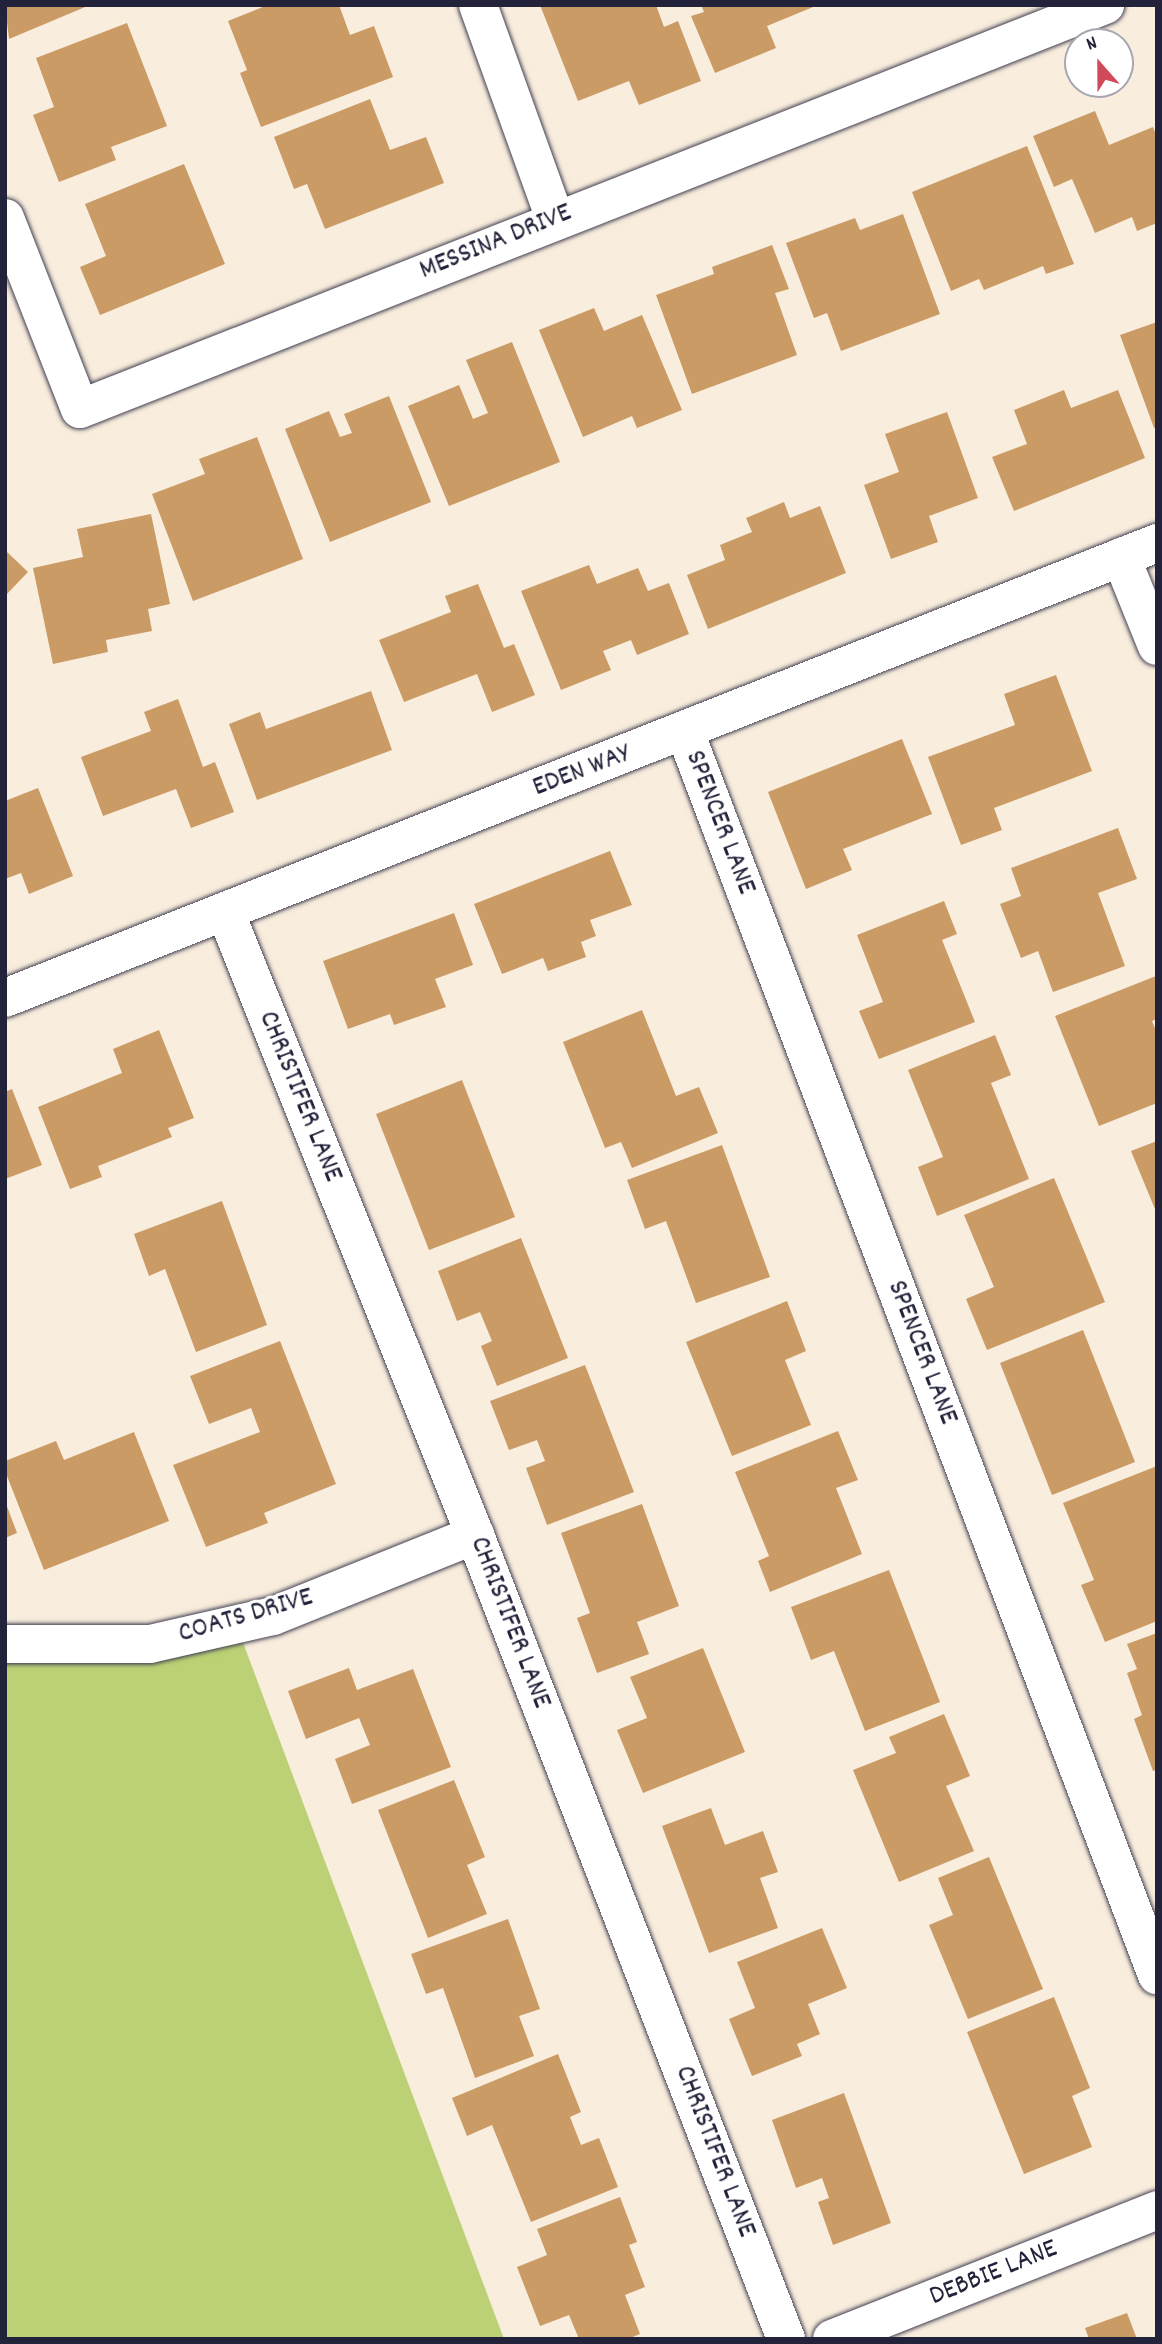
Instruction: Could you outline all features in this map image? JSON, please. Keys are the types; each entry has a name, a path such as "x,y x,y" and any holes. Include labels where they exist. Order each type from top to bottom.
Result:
{"street":[{"path":"478,5 555,219"},
{"name":"MESSINA DRIVE","path":"5,218 80,409 555,219 1105,5"},
{"name":"EDEN WAY","path":"5,998 685,732 1157,543"},
{"path":"1121,557 1157,646"},
{"name":"SPENCER LANE","path":"685,732 1157,1975"},
{"name":"CHRISTIFER LANE","path":"225,911 475,1535 786,2339"},
{"name":"COATS DRIVE","path":"5,1644 150,1644 273,1616 475,1535"},
{"name":"DEBBIE LANE","path":"832,2339 1157,2210"}],"green space":[{"path":"236,1624 504,2339 5,2339 5,1644"}],"building":[{"path":"5,5 90,5 9,39"},
{"path":"268,5 339,5 350,35 374,26 393,77 261,127 240,73 247,70 228,21"},
{"path":"540,5 656,5 664,27 678,21 701,81 639,105 629,81 578,101"},
{"path":"701,5 818,5 767,26 776,48 715,73 691,16 704,12"},
{"path":"127,23 167,126 111,147 116,160 59,182 33,115 54,107 36,58"},
{"path":"370,99 390,150 426,137 444,183 325,229 307,184 294,189 274,137"},
{"path":"1095,111 1109,145 1153,127 1157,137 1157,223 1137,231 1132,217 1095,233 1072,179 1054,187 1033,136"},
{"path":"1027,146 1074,264 1046,274 1043,266 984,290 979,279 951,291 912,192"},
{"path":"184,164 225,264 100,315 80,267 106,256 85,204"},
{"path":"903,214 940,314 841,351 827,313 814,318 786,243 855,218 860,230"},
{"path":"772,245 789,289 775,293 797,355 692,394 656,295 714,274 712,267"},
{"path":"594,308 604,331 642,315 682,410 637,428 632,416 583,437 539,330"},
{"path":"1157,322 1157,427 1154,428 1120,335"},
{"path":"512,342 560,462 449,506 408,406 459,385 473,419 488,413 466,360"},
{"path":"1064,390 1071,408 1118,390 1145,458 1014,511 992,457 1027,444 1014,410"},
{"path":"389,396 431,502 330,542 285,429 329,411 340,437 352,433 344,414"},
{"path":"947,412 978,498 929,516 938,542 891,559 864,485 899,472 885,434"},
{"path":"257,437 303,559 193,601 152,494 205,474 199,459"},
{"path":"784,502 790,518 820,506 846,573 708,629 687,575 725,560 720,545 752,532 746,518"},
{"path":"151,514 170,604 148,609 152,631 106,640 108,652 53,664 33,568 83,557 77,529"},
{"path":"5,550 28,572 5,596"},
{"path":"589,565 597,584 638,568 648,591 669,583 689,634 637,655 631,640 603,651 611,670 561,690 521,591"},
{"path":"478,584 504,648 514,644 535,695 492,712 477,674 404,702 379,640 451,612 445,596"},
{"path":"1056,675 1092,771 994,808 1002,830 961,845 928,757 1015,725 1004,694"},
{"path":"371,691 392,750 257,800 229,724 260,712 266,729"},
{"path":"178,699 203,767 215,762 234,812 191,828 176,789 103,816 81,757 151,731 144,712"},
{"path":"902,739 932,814 843,849 852,870 806,889 768,792"},
{"path":"38,788 73,876 29,894 21,873 5,879 5,801"},
{"path":"1118,828 1137,879 1098,893 1125,966 1053,992 1038,951 1021,958 1000,904 1021,896 1011,868"},
{"path":"610,851 632,905 590,920 596,936 581,942 586,957 548,971 543,958 502,974 474,904"},
{"path":"944,901 957,934 942,940 975,1022 879,1059 859,1011 883,1002 857,935"},
{"path":"454,913 473,965 435,979 446,1007 394,1025 390,1014 348,1029 323,961"},
{"path":"1156,976 1157,1019 1152,1021 1157,1033 1157,1103 1099,1126 1055,1016"},
{"path":"642,1010 676,1096 699,1087 718,1133 632,1168 621,1142 605,1148 563,1042"},
{"path":"159,1030 194,1118 168,1128 172,1137 98,1166 102,1177 70,1189 38,1107 122,1073 113,1049"},
{"path":"995,1035 1011,1075 991,1083 1029,1179 937,1216 918,1167 943,1157 908,1070"},
{"path":"462,1080 515,1217 429,1250 376,1114"},
{"path":"12,1089 42,1165 5,1179 5,1092"},
{"path":"1157,1141 1157,1214 1131,1151"},
{"path":"722,1145 770,1277 696,1303 666,1221 645,1229 627,1180"},
{"path":"1054,1178 1105,1302 987,1350 966,1299 994,1287 964,1215"},
{"path":"222,1201 267,1325 196,1352 165,1269 149,1276 134,1234"},
{"path":"521,1238 568,1358 497,1386 481,1346 492,1341 480,1312 457,1321 438,1271"},
{"path":"787,1301 806,1351 785,1360 811,1425 732,1456 686,1342"},
{"path":"1083,1330 1135,1462 1052,1495 1000,1363"},
{"path":"280,1341 336,1484 264,1513 268,1523 206,1547 173,1465 260,1432 251,1408 209,1424 190,1376"},
{"path":"585,1365 634,1492 547,1525 526,1468 545,1461 537,1440 509,1450 490,1401"},
{"path":"838,1431 858,1480 836,1488 862,1554 770,1592 758,1561 769,1556 735,1472"},
{"path":"134,1432 169,1521 44,1570 5,1471 5,1461 56,1441 64,1460"},
{"path":"1157,1466 1157,1621 1105,1642 1081,1585 1094,1580 1063,1503"},
{"path":"5,1501 17,1533 5,1538"},
{"path":"642,1504 679,1606 637,1622 649,1654 597,1673 577,1618 590,1613 561,1533"},
{"path":"889,1570 940,1702 865,1731 834,1651 811,1660 791,1607"},
{"path":"1157,1633 1157,1770 1153,1771 1134,1719 1142,1715 1127,1673 1137,1669 1127,1644"},
{"path":"703,1648 745,1752 643,1793 617,1730 647,1718 630,1677"},
{"path":"349,1668 357,1690 413,1669 451,1767 352,1804 335,1759 370,1745 359,1718 306,1739 288,1691"},
{"path":"944,1714 970,1776 946,1786 974,1851 899,1882 853,1770 896,1753 889,1737"},
{"path":"454,1780 485,1857 467,1865 487,1914 428,1938 378,1810"},
{"path":"711,1808 725,1845 763,1831 778,1872 760,1878 778,1928 709,1953 662,1826"},
{"path":"989,1857 1043,1989 968,2019 929,1925 953,1915 938,1878"},
{"path":"508,1919 540,2009 519,2016 534,2056 475,2078 443,1988 426,1994 411,1954"},
{"path":"822,1928 847,1988 808,2004 820,2034 797,2044 802,2056 752,2076 729,2019 755,2008 737,1962"},
{"path":"1054,1997 1090,2088 1072,2096 1092,2147 1024,2174 967,2032"},
{"path":"558,2054 581,2112 570,2117 581,2145 599,2138 618,2187 531,2222 492,2125 467,2136 452,2098"},
{"path":"844,2093 891,2223 833,2245 818,2202 829,2198 822,2178 796,2188 772,2120"},
{"path":"620,2197 637,2242 629,2245 645,2287 625,2295 640,2334 628,2339 579,2339 569,2315 540,2326 517,2267 547,2255 537,2229"},
{"path":"1127,2313 1137,2339 1089,2339 1085,2328"}]}
